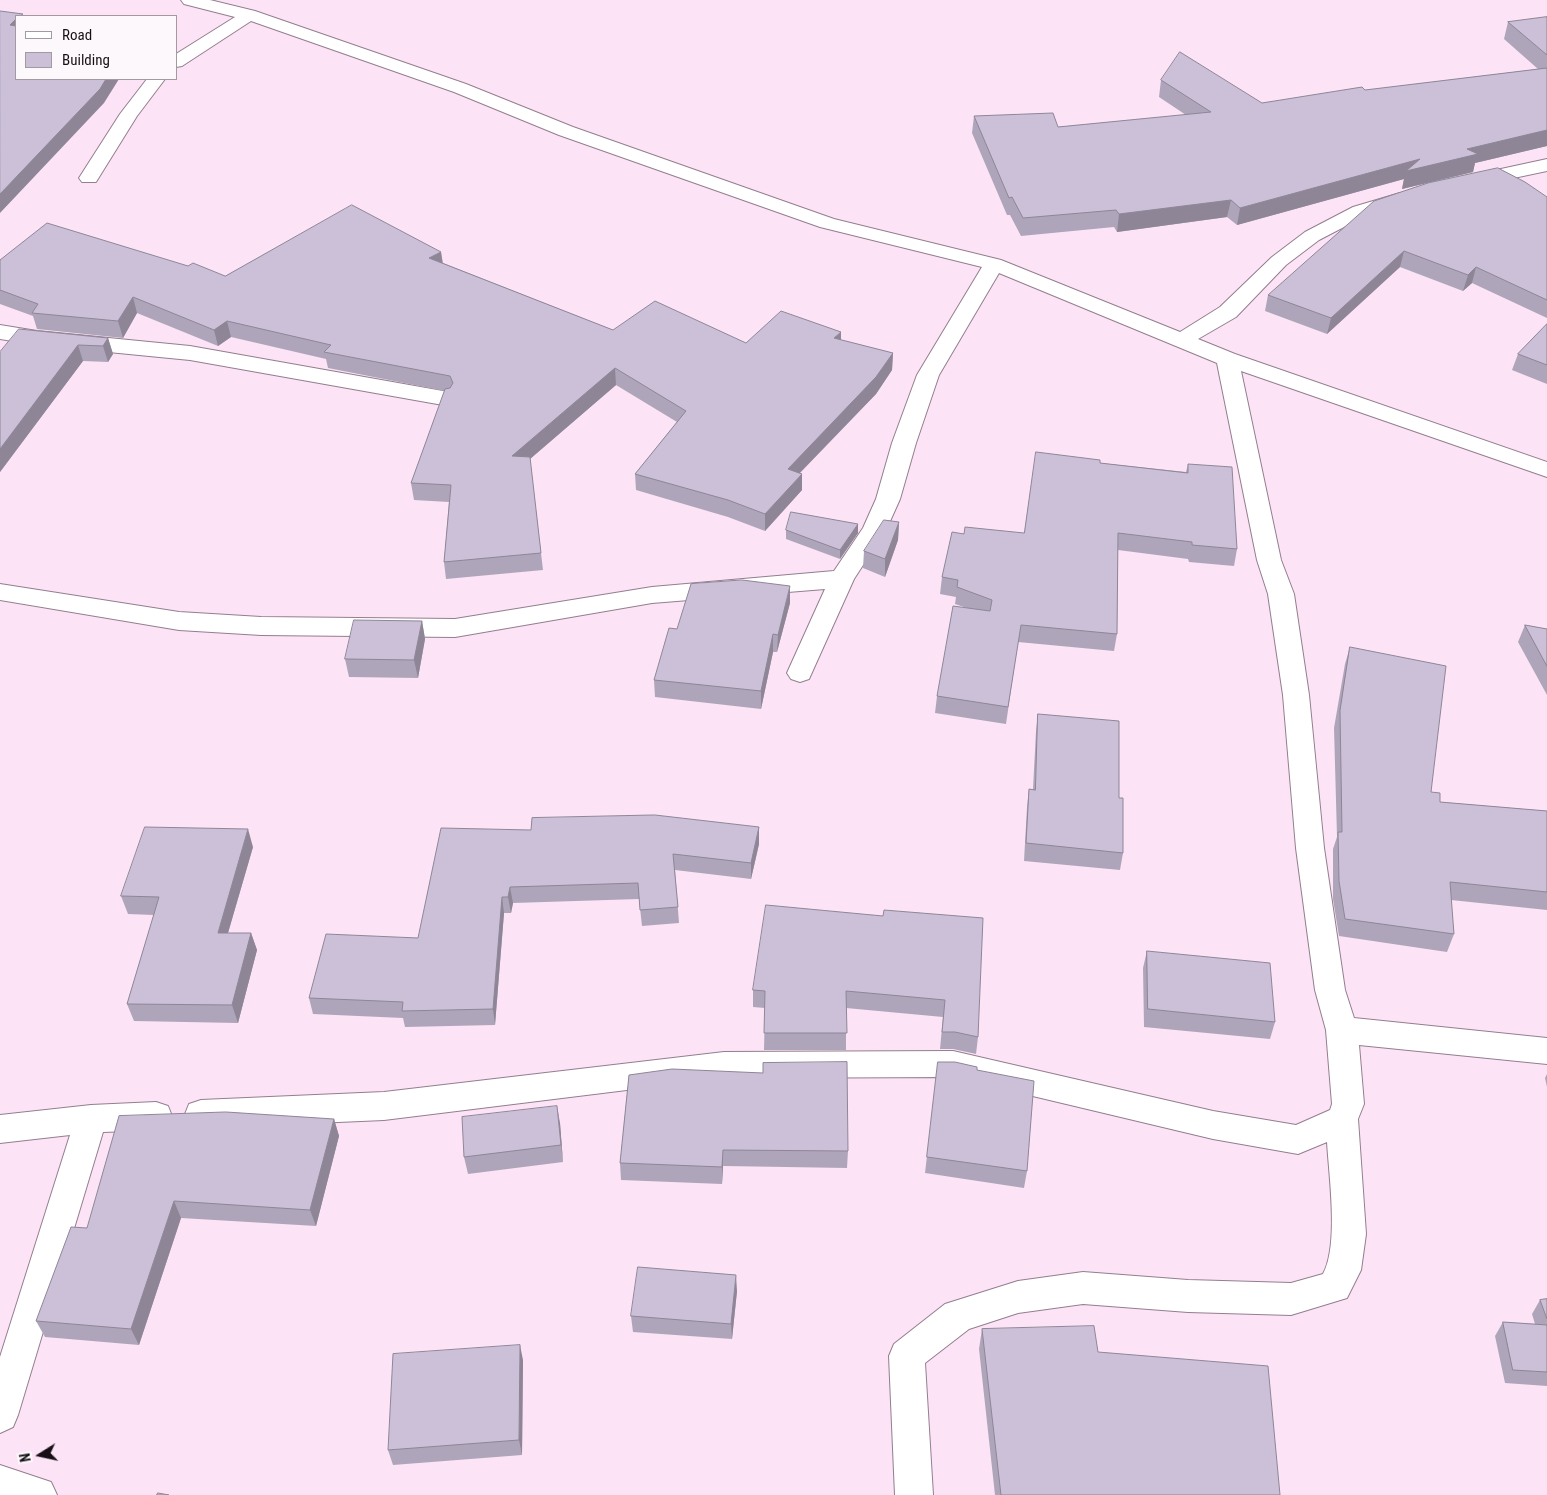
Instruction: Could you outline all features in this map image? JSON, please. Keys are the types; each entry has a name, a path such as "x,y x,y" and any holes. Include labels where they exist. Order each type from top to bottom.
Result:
{"street":[{"path":"190,0 249,15 460,88 566,131 827,223 994,264 1227,359 1547,470"},
{"path":"178,61 249,15"},
{"path":"90,178 128,114 155,80"},
{"path":"1449,186 1547,166"},
{"path":"1180,341 1228,312 1279,261 1312,236 1360,211 1421,192"},
{"path":"800,673 842,579 875,528 888,499 904,443 928,376 994,264"},
{"path":"0,332 37,338 190,353 443,398"},
{"path":"914,1495 907,1356 958,1316 1018,1297 1083,1288 1188,1296 1198,1294 1291,1299 1335,1287 1344,1270 1349,1234 1342,1119 1348,1104 1342,1030 1330,990 1312,857 1296,695 1281,594 1269,560 1227,359"},
{"path":"0,592 179,621 261,626 455,628 652,595 842,579"},
{"path":"1342,1030 1547,1051"},
{"path":"0,1129 91,1119 384,1106 724,1065 953,1064 1213,1125 1298,1140 1342,1119"},
{"path":"0,1415 91,1119"},
{"path":"0,1484 38,1495"}],"building":[{"path":"0,11 23,14 15,15 15,20 10,25 15,26 15,80 105,80 100,89 0,194"},
{"path":"1547,17 1547,55 1508,22"},
{"path":"1180,52 1262,103 1362,87 1365,90 1547,68 1547,130 1467,149 1478,154 1406,171 1420,159 1240,208 1231,200 1119,214 1116,210 1023,218 1012,197 1009,198 974,116 1053,113 1058,127 1211,112 1161,80"},
{"path":"1498,168 1525,182 1547,197 1547,300 1476,267 1468,275 1404,251 1331,318 1268,295 1374,201 1428,183"},
{"path":"352,205 441,252 429,258 613,330 655,301 746,343 781,311 841,332 834,338 893,353 876,377 788,469 802,474 765,514 728,500 635,474 686,411 615,368 512,456 530,457 541,553 444,562 451,485 411,483 445,389 450,388 453,383 450,376 324,352 331,345 227,321 214,330 133,297 118,321 32,313 38,304 0,290 0,260 47,223 188,266 193,263 225,276"},
{"path":"1547,324 1547,365 1518,354"},
{"path":"19,329 108,338 103,346 78,345 0,449 0,352"},
{"path":"1036,452 1100,460 1100,463 1188,473 1188,464 1232,467 1237,549 1192,545 1192,542 1118,533 1117,634 1021,625 1008,707 937,696 953,606 990,611 992,600 957,587 958,580 942,577 952,532 964,534 965,527 1024,533"},
{"path":"791,512 858,524 840,550 786,530"},
{"path":"884,520 899,522 885,559 864,551"},
{"path":"742,580 790,586 778,635 773,634 761,691 654,680 669,628 677,629 691,584"},
{"path":"354,620 422,621 414,660 345,659"},
{"path":"1525,625 1547,629 1547,666"},
{"path":"1350,647 1446,666 1431,792 1440,793 1440,802 1547,811 1547,892 1450,882 1454,934 1345,919 1339,881 1338,832 1342,832 1340,711"},
{"path":"1038,714 1119,721 1119,798 1123,798 1123,853 1026,843 1029,789 1035,790"},
{"path":"655,815 759,827 751,863 673,854 678,907 640,910 638,883 510,887 508,897 502,897 493,1009 402,1011 403,1002 309,998 326,934 418,938 441,828 531,830 532,818"},
{"path":"145,827 248,829 218,933 251,933 232,1005 127,1004 159,897 121,896"},
{"path":"766,905 883,916 884,910 983,918 978,1037 955,1032 942,1032 945,1000 846,991 847,1033 764,1033 765,991 753,990"},
{"path":"1147,951 1270,963 1275,1022 1148,1009"},
{"path":"847,1062 848,1151 723,1150 722,1167 620,1163 629,1075 672,1069 763,1073 763,1063"},
{"path":"938,1062 955,1062 977,1067 977,1070 1034,1081 1027,1171 927,1157"},
{"path":"557,1106 561,1145 464,1157 462,1117"},
{"path":"226,1112 334,1119 310,1210 174,1201 131,1329 36,1321 71,1227 87,1228 119,1116"},
{"path":"638,1267 736,1275 731,1324 631,1316"},
{"path":"1547,1299 1547,1319 1540,1300"},
{"path":"1503,1322 1547,1325 1547,1372 1513,1370"},
{"path":"1094,1326 1098,1352 1268,1366 1280,1495 1001,1495 982,1329"},
{"path":"520,1345 519,1440 388,1450 393,1354"}]}
